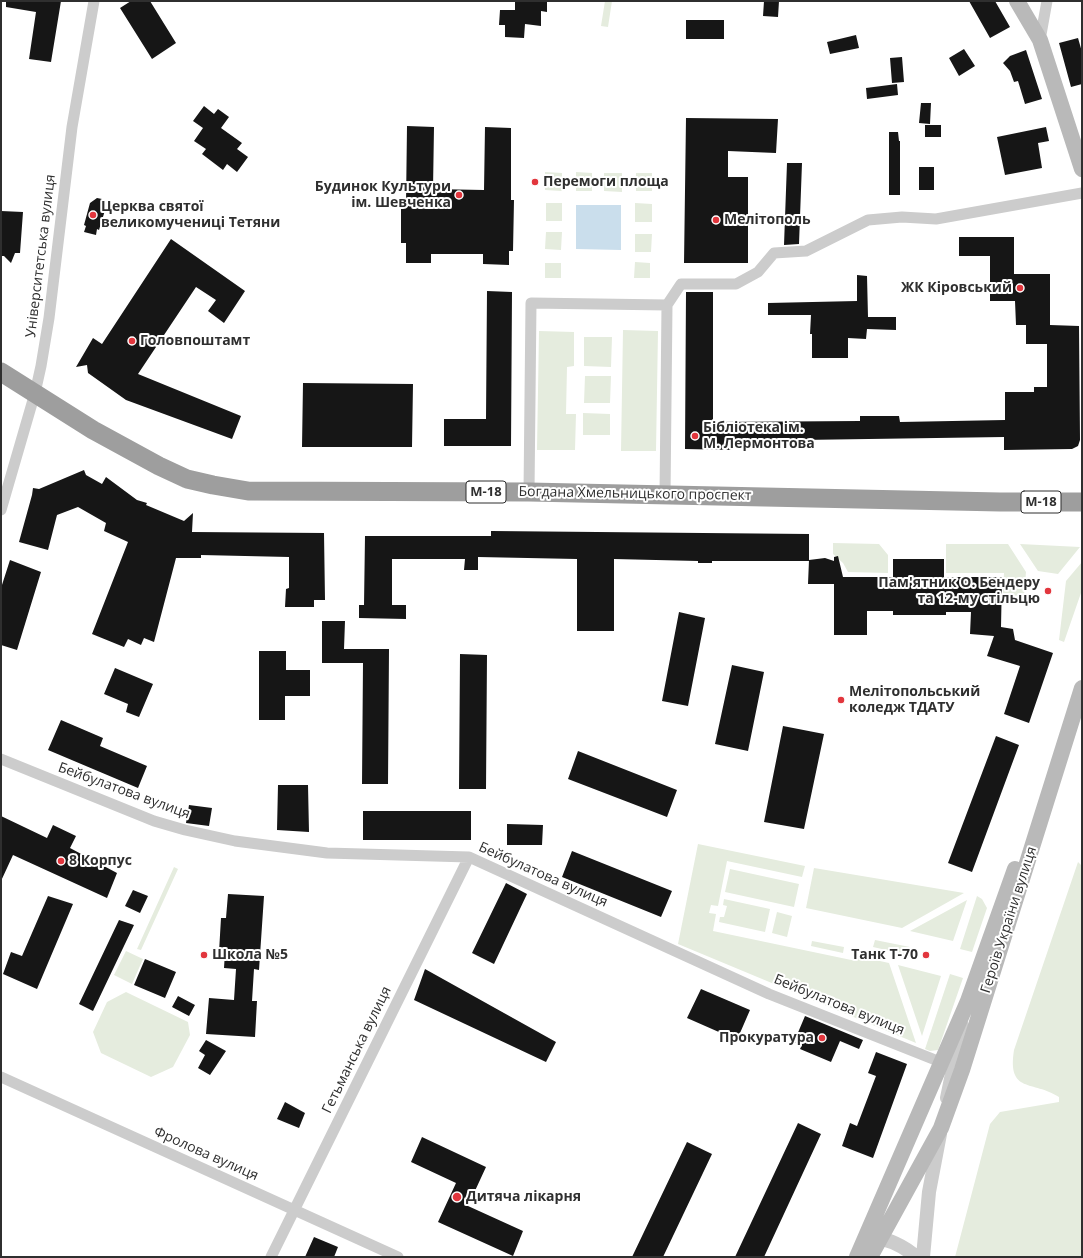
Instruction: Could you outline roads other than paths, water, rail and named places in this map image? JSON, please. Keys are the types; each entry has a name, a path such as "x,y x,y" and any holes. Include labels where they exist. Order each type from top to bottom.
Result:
{"highway":[{"name":"Богдана Хмельницького проспект","path":"1,372 93,430 159,466 187,479 248,491 529,492 665,496 1082,502"}],"main road":[{"path":"1017,1 1040,40 1082,169"},
{"name":"Героїв України вулиця","path":"870,1257 873,1237 952,1066 1082,688"},
{"name":"Героїв України вулиця","path":"857,1257 873,1237 942,1128 952,1066 968,1001 1006,893 1075,712"}],"street":[{"name":"Університетська вулиця","path":"1,510 35,393 49,318 72,127 94,1"},
{"path":"1040,40 1047,1"},
{"path":"665,496 667,304 681,284 736,284 758,272 774,253 806,252 868,220 902,217 936,219 1082,193"},
{"path":"529,492 531,303 667,304"},
{"name":"Бейбулатова вулиця","path":"1,759 154,821 185,830 228,839 327,853 470,857 769,994 952,1066"},
{"name":"Гетьманська вулиця","path":"271,1257 470,857"},
{"name":"Фролова вулиця","path":"1,1077 398,1257"},
{"path":"923,1257 929,1192 942,1128"},
{"path":"873,1237 899,1245 916,1257"}],"water":[{"path":"576,205 621,205 621,250 576,249"}],"place":[{"name":"Перемоги площа","path":"535,182"},
{"name":"Будинок Культури ім. Шевченка","path":"459,195"},
{"name":"Церква святої великомучениці Тетяни","path":"93,215"},
{"name":"Мелітополь","path":"716,220"},
{"name":"ЖК Кіровський","path":"1020,288"},
{"name":"Головпоштамт","path":"132,341"},
{"name":"Бібліотека ім. М. Лермонтова","path":"695,436"},
{"name":"Пам'ятник О. Бендеру та 12-му стільцю","path":"1048,591"},
{"name":"Мелітопольський коледж ТДАТУ","path":"841,700"},
{"name":"8 Корпус","path":"61,861"},
{"name":"Школа №5","path":"204,955"},
{"name":"Танк Т-70","path":"926,955"},
{"name":"Прокуратура","path":"822,1038"},
{"name":"Дитяча лікарня","path":"457,1197"}]}
